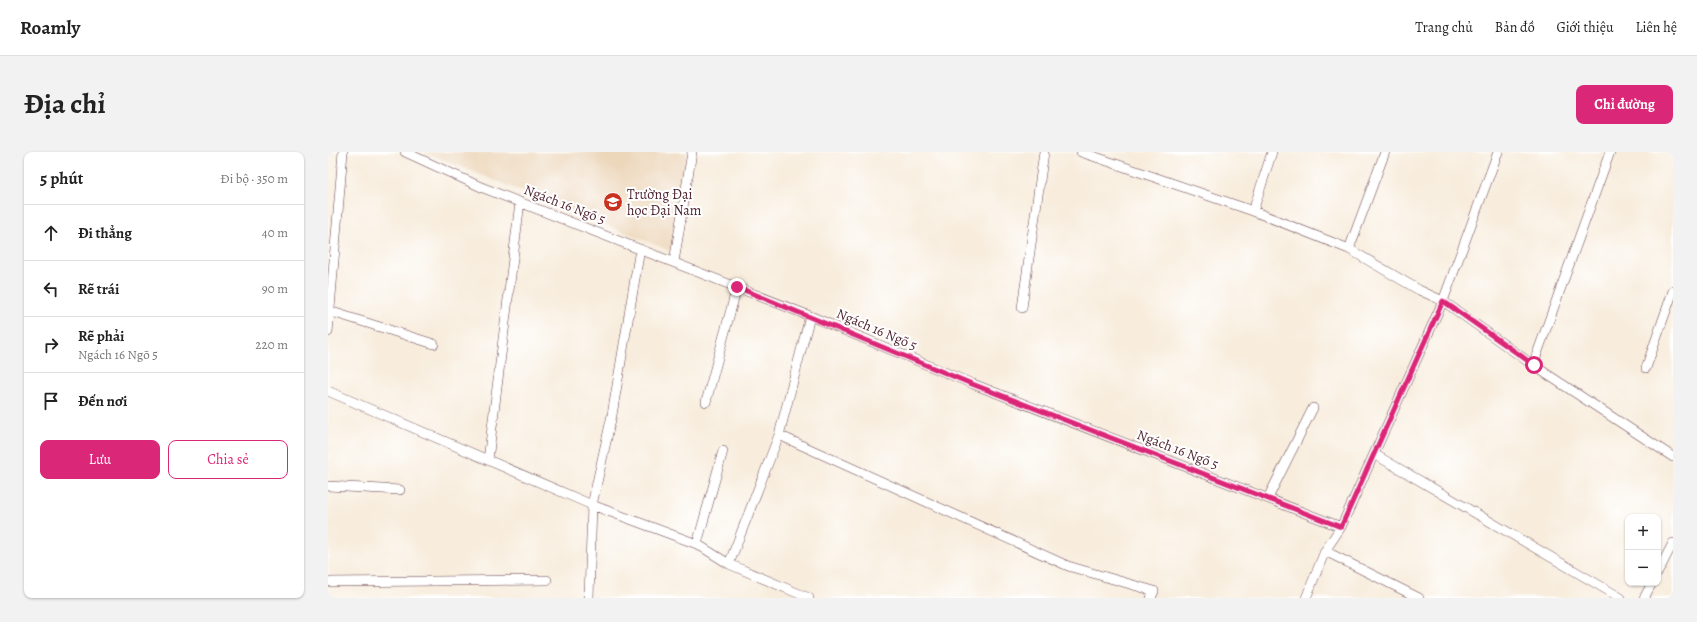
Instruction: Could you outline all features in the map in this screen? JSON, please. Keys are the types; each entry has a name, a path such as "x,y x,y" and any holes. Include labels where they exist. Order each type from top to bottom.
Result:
{"lane":[{"path":"328,332 343,152"},
{"name":"Ngách 16 Ngõ 5","path":"405,152 481,187 810,316 972,384 1341,527"},
{"path":"674,262 692,152"},
{"path":"1022,308 1044,152"},
{"path":"1081,152 1253,211 1349,249 1420,290 1443,301 1534,365 1673,457"},
{"path":"1253,211 1272,152"},
{"path":"1349,249 1385,152"},
{"path":"1306,598 1325,551 1341,527 1443,301 1498,152"},
{"path":"1534,365 1610,152"},
{"path":"488,460 520,202"},
{"path":"589,598 592,505 612,415 640,249"},
{"path":"706,402 737,287"},
{"path":"1646,368 1673,291"},
{"path":"329,311 434,344"},
{"path":"729,564 779,435 810,316"},
{"path":"328,391 592,505 697,544 729,564 808,598"},
{"path":"1268,498 1313,408"},
{"path":"779,435 1068,566 1154,591 1151,598"},
{"path":"697,544 723,450"},
{"path":"1374,454 1621,598"},
{"path":"328,486 400,490"},
{"path":"1661,566 1673,543"},
{"path":"1325,551 1419,598"},
{"path":"328,582 547,580"},
{"path":"1644,598 1650,586"}],"shaded area":[{"name":"Trường Đại học Đại Nam","path":"424,152 687,152 671,251"}],"place":[{"name":"Trường Đại học Đại Nam","path":"613,202"}],"route":[{"path":"737,287 972,384 1341,527 1443,301 1534,365"}]}
